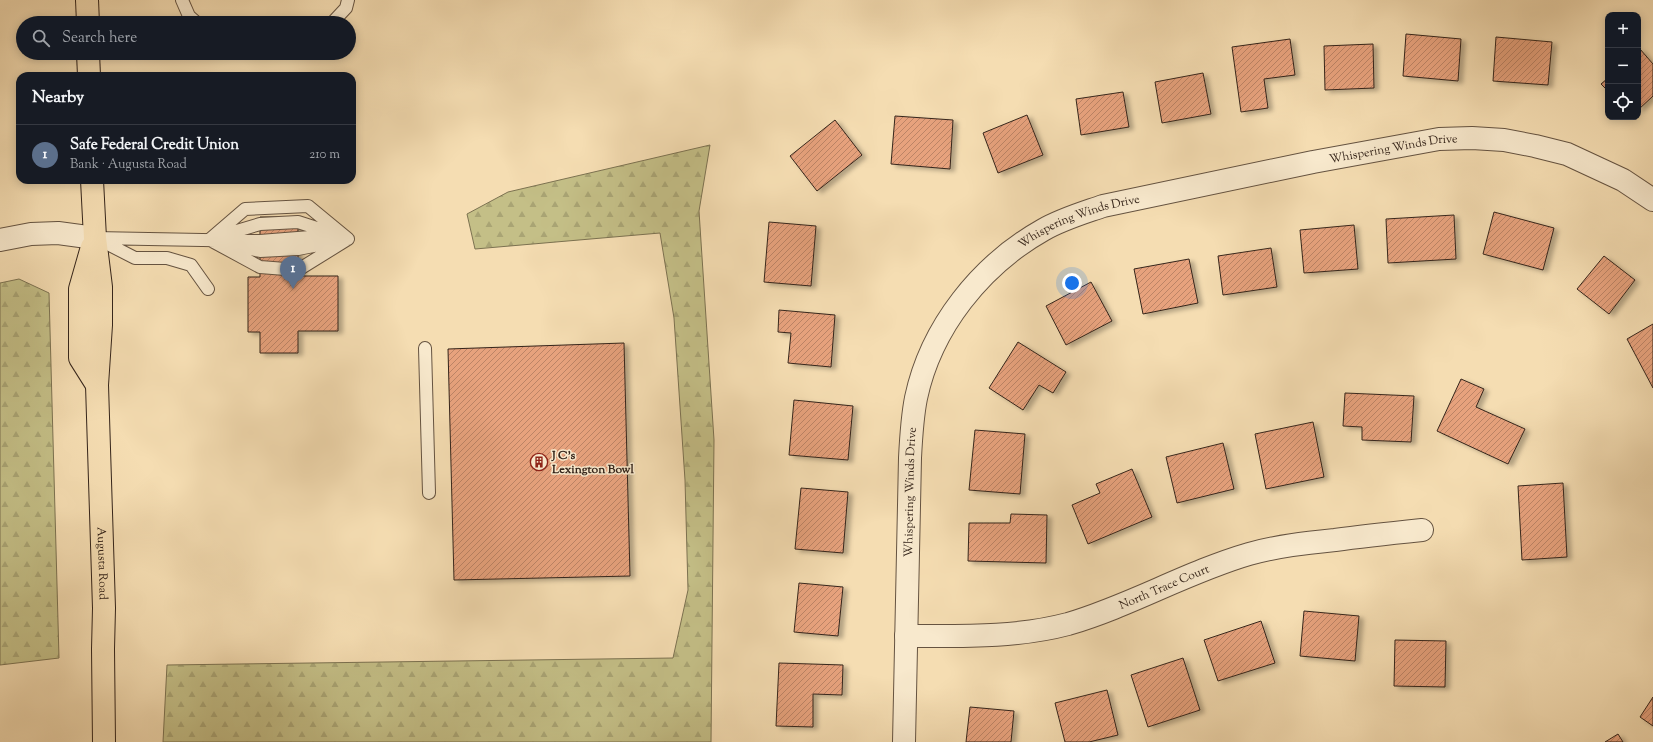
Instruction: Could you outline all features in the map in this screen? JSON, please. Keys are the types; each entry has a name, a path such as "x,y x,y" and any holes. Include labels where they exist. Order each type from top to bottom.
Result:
{"main road":[{"path":"87,0 88,16"},
{"path":"88,60 89,72"},
{"name":"Augusta Road","path":"92,184 95,238 80,289 80,358 97,385 104,608 104,742"}],"street":[{"name":"Whispering Winds Drive","path":"904,742 912,427 917,396 939,336 963,298 995,264 1019,245 1044,229 1103,206 1313,162 1439,139 1472,138 1504,140 1567,154 1623,180 1653,200"},
{"path":"0,240 31,234 58,233 95,238"},
{"name":"North Trace Court","path":"906,636 1008,635 1039,631 1069,624 1219,563 1251,554 1282,546 1422,530"}],"lane":[{"path":"182,0 189,16"},
{"path":"339,16 346,8 348,0"},
{"path":"209,240 245,209 308,206 348,239"},
{"path":"209,240 260,224 298,222 348,239"},
{"path":"95,238 209,240 260,251 298,249 348,239"},
{"path":"95,238 135,258 167,258 191,265 208,289"},
{"path":"209,240 260,267 298,270 348,239"},
{"path":"425,348 429,493"}],"green space":[{"path":"710,145 699,211 714,440 711,742 163,742 167,665 673,658 688,590 685,480 674,318 660,233 475,249 467,214 508,192"},
{"path":"19,279 49,293 59,658 0,665 0,283"}],"building":[{"path":"1406,34 1461,39 1458,81 1403,76"},
{"path":"1496,37 1552,42 1548,85 1493,81"},
{"path":"1290,39 1295,75 1264,79 1268,108 1241,112 1232,47"},
{"path":"1373,44 1374,88 1325,90 1324,46"},
{"path":"1641,50 1653,64 1653,96 1641,107"},
{"path":"1203,73 1211,114 1162,123 1155,82"},
{"path":"1605,81 1605,88 1601,84"},
{"path":"1123,92 1129,127 1081,135 1076,99"},
{"path":"1027,115 1043,155 998,173 983,133"},
{"path":"895,116 953,120 950,169 891,164"},
{"path":"835,120 862,155 817,191 790,156"},
{"path":"1494,212 1554,228 1543,270 1483,254"},
{"path":"1454,215 1456,259 1388,263 1386,219"},
{"path":"260,217 298,217 298,276 338,276 338,331 298,331 298,353 260,353 260,332 248,332 248,277 260,277"},
{"path":"769,222 816,226 811,286 764,282"},
{"path":"1354,225 1358,269 1304,273 1300,230"},
{"path":"1271,248 1277,287 1223,295 1218,256"},
{"path":"1604,256 1635,280 1609,314 1577,289"},
{"path":"1189,259 1198,303 1143,314 1134,269"},
{"path":"1091,282 1112,321 1066,345 1046,306"},
{"path":"779,310 835,315 831,367 788,363 791,333 778,332"},
{"path":"1653,324 1653,388 1627,339"},
{"path":"1018,342 1066,372 1053,393 1039,385 1023,410 989,388"},
{"name":"J C's Lexington Bowl","path":"624,343 630,576 454,580 448,349"},
{"path":"1461,379 1484,389 1476,407 1525,429 1508,464 1437,431"},
{"path":"1345,393 1414,396 1411,442 1362,440 1362,427 1343,426"},
{"path":"794,400 853,406 848,460 789,455"},
{"path":"1313,422 1324,477 1266,489 1255,434"},
{"path":"975,430 1025,434 1020,494 969,490"},
{"path":"1223,443 1234,489 1177,503 1166,457"},
{"path":"1132,469 1152,517 1088,544 1072,505 1100,493 1096,484"},
{"path":"1563,483 1567,557 1522,560 1518,486"},
{"path":"801,488 848,492 843,553 795,549"},
{"path":"1011,514 1047,515 1046,563 968,561 969,523 1010,523"},
{"path":"799,583 843,587 838,636 794,632"},
{"path":"1304,611 1359,616 1355,661 1300,656"},
{"path":"1261,621 1275,663 1218,681 1204,640"},
{"path":"1395,640 1446,641 1445,687 1394,686"},
{"path":"1183,658 1200,710 1148,727 1131,675"},
{"path":"779,663 843,665 842,695 813,694 813,727 776,726"},
{"path":"1107,690 1118,735 1089,742 1065,742 1055,703"},
{"path":"1653,697 1653,726 1640,717"},
{"path":"970,707 1014,711 1011,742 966,742"},
{"path":"1618,734 1623,742 1605,742"}],"place":[{"name":"Safe Federal Credit Union","path":"293,289"},
{"name":"J C's Lexington Bowl","path":"539,462"}]}
